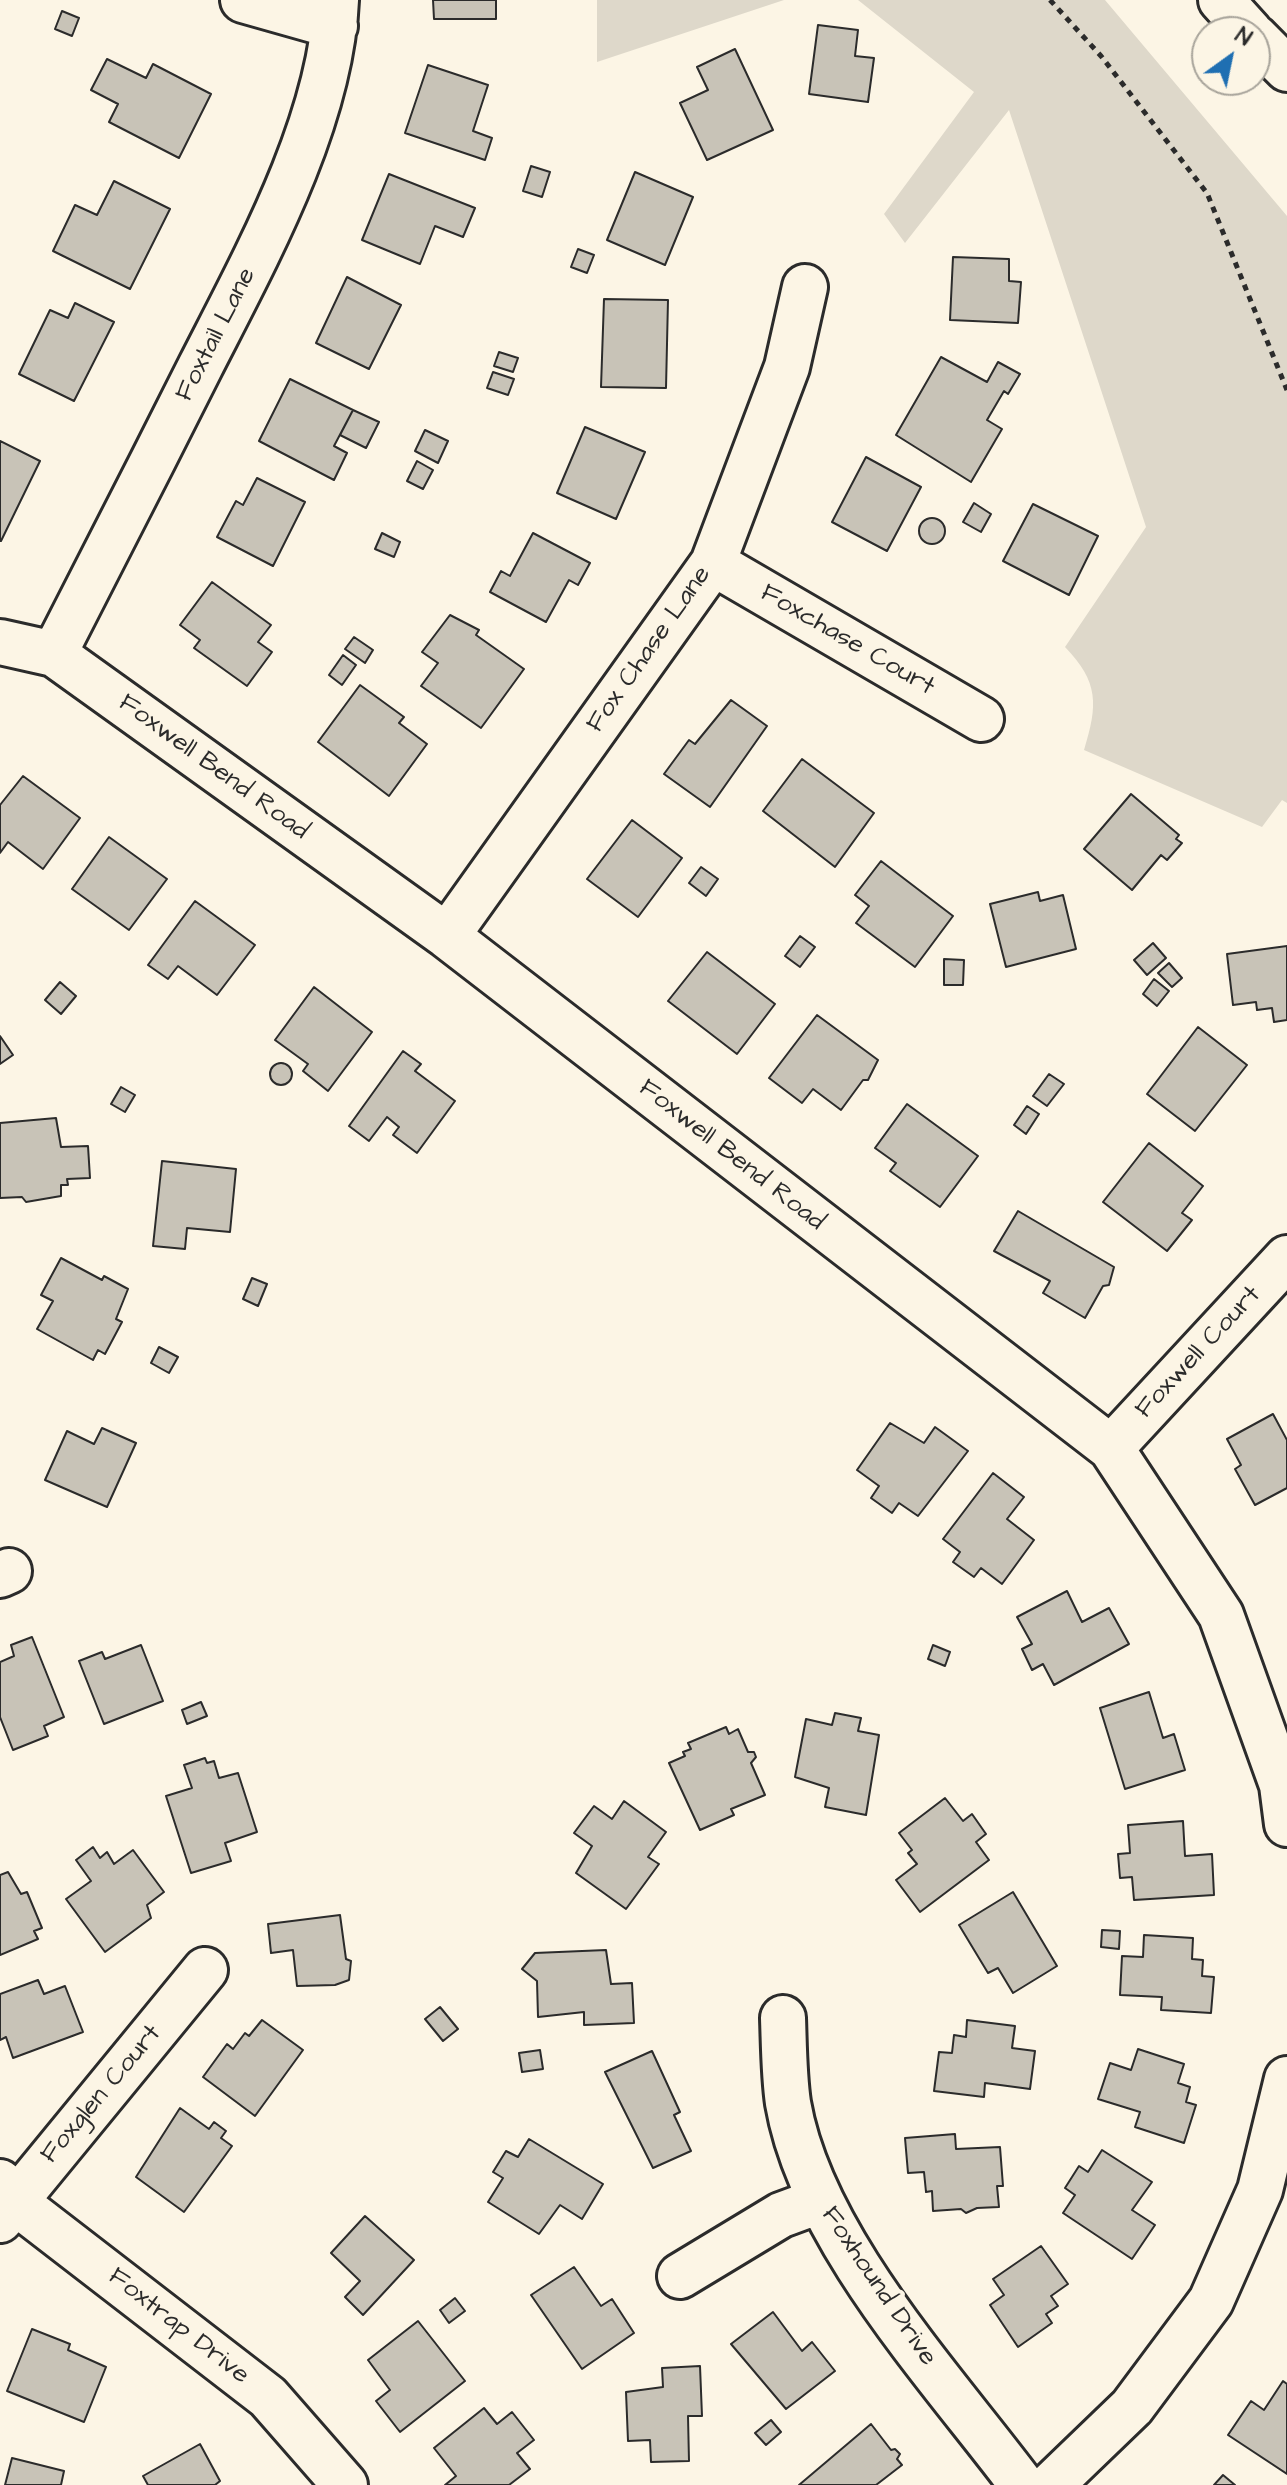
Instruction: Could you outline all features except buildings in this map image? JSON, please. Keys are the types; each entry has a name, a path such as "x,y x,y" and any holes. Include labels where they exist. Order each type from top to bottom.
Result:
{"main road":[{"path":"243,0 336,13"},
{"path":"1221,0 1236,16"},
{"name":"Foxtail Lane","path":"54,654 270,230 318,100 336,13"},
{"path":"1271,53 1287,69"},
{"name":"Fox Chase Lane","path":"447,936 713,563 787,367 805,287"},
{"name":"Foxchase Court","path":"713,563 981,719"},
{"name":"Foxwell Bend Road","path":"0,642 54,654 447,936 1111,1448 1221,1615 1282,1785 1287,1824"},
{"name":"Foxwell Court","path":"1111,1448 1287,1258"},
{"name":"Foxglen Court","path":"5,2201 205,1970"},
{"name":"Foxhound Drive","path":"783,2018 788,2104 819,2201 875,2293 1022,2485"},
{"path":"1051,2485 1132,2407 1211,2301 1260,2190 1287,2079"},
{"name":"Foxtrap Drive","path":"5,2201 268,2397 345,2485"},
{"path":"680,2276 781,2215 819,2201"}],"path":[{"path":"1050,0 1101,56 1207,193 1287,390"}],"shaded area":[{"path":"597,0 784,0 597,62"},
{"path":"858,0 1105,0 1287,216 1287,803 1282,800 1262,827 1084,750 1092,720 1090,683 1065,647 1146,527 1009,110 905,243 884,214 974,92"}]}
